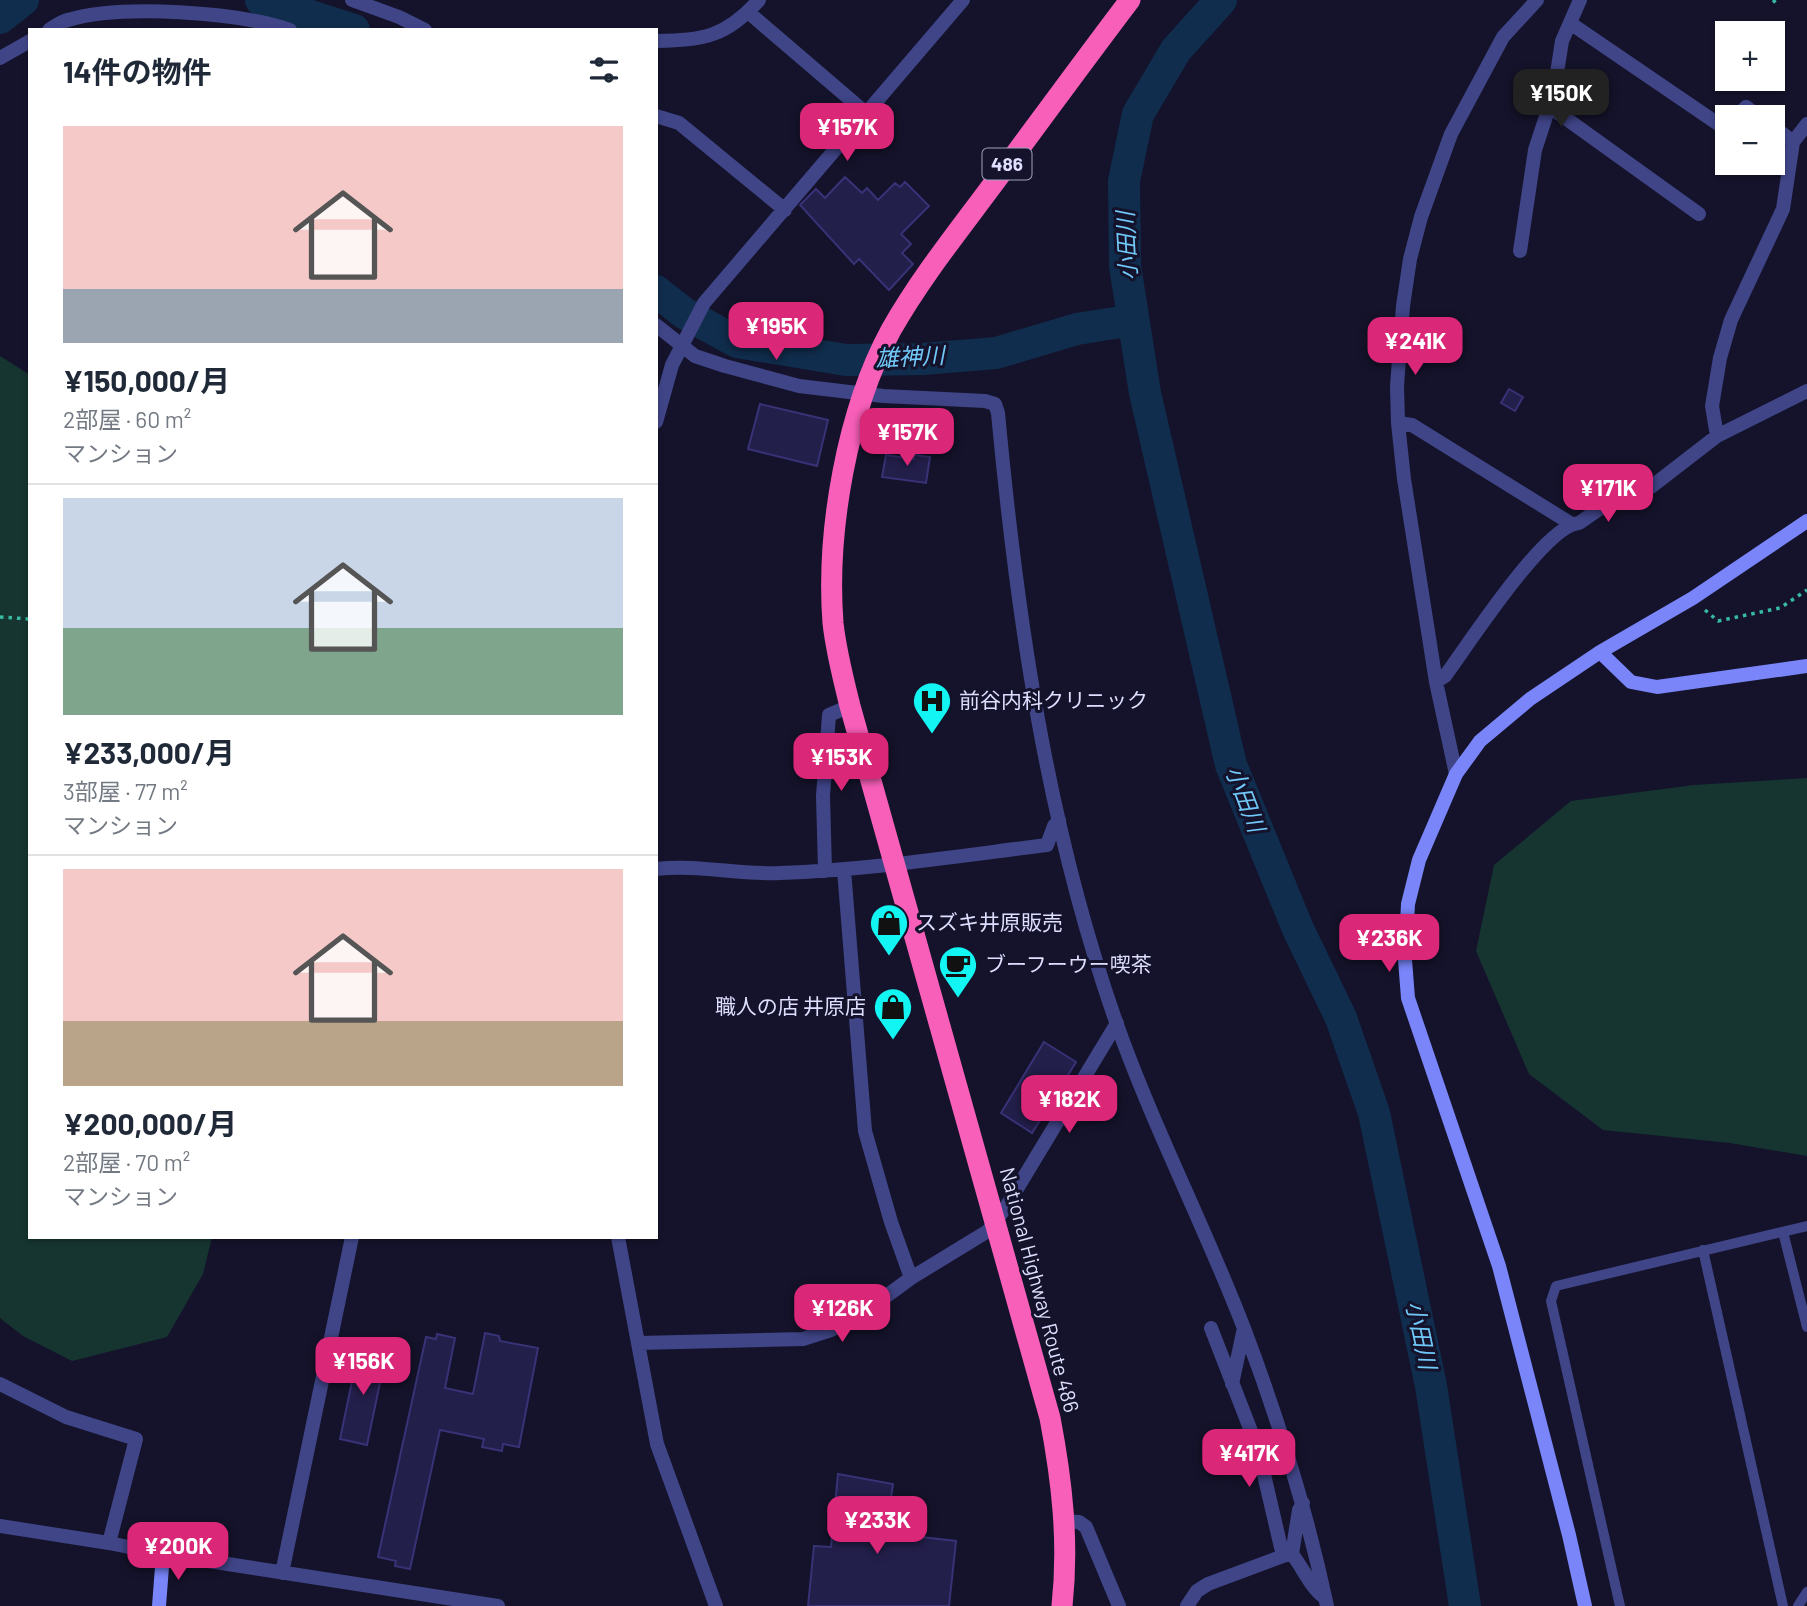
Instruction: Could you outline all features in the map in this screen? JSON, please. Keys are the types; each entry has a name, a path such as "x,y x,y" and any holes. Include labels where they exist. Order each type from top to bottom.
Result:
{"highway":[{"name":"National Highway Route 486","path":"1062,1606 1065,1521 1061,1474 1050,1418 838,660 833,622 833,543 843,471 866,390 890,332 923,278 1130,0"}],"street":[{"path":"352,0 421,28"},
{"path":"658,41 694,40 724,31 759,0"},
{"path":"658,415 672,365 704,303 963,0"},
{"path":"1456,774 1436,681 1404,479 1397,386 1403,306 1410,259 1421,217 1451,134 1503,37 1537,0"},
{"path":"1520,251 1535,150 1550,107 1562,41 1580,0"},
{"path":"53,28 67,20 125,11 194,14 284,28"},
{"path":"748,12 866,113"},
{"path":"1570,23 1715,122"},
{"path":"0,58 28,42"},
{"path":"1550,107 1699,214"},
{"path":"658,117 679,123 785,210"},
{"path":"1717,436 1712,406 1720,358 1731,320 1783,209 1793,142 1807,124"},
{"path":"1785,136 1793,142"},
{"path":"658,326 683,343 695,356 799,386 866,390 995,404 1009,531 1039,728 1085,920 1117,1023 1244,1328 1279,1424 1303,1502 1326,1602"},
{"path":"1398,423 1412,425 1570,523 1579,523 1624,492 1651,487 1717,436 1807,391"},
{"path":"1585,1606 1499,1266 1408,998 1405,960 1408,904 1419,860 1456,774 1480,741 1520,707 1600,652 1693,598 1807,521"},
{"path":"1436,681 1445,676 1537,551 1570,523"},
{"path":"1600,652 1631,682 1657,687 1807,666"},
{"path":"825,871 823,796 829,715 850,706"},
{"path":"658,869 707,868 776,874 895,864 1047,845 1059,820"},
{"path":"844,870 865,1132 891,1222 911,1278"},
{"path":"639,1343 803,1339 831,1330 866,1311 911,1278 988,1231 1006,1207 1117,1023"},
{"path":"282,1573 352,1239"},
{"path":"618,1239 657,1444 716,1606"},
{"path":"1212,1328 1258,1449 1288,1555 1309,1576 1326,1602"},
{"path":"1232,1385 1244,1328"},
{"path":"0,1384 66,1417 136,1439 109,1543"},
{"path":"1288,1555 1303,1502"},
{"path":"1065,1521 1079,1522 1086,1527 1119,1606"},
{"path":"0,1525 163,1555 498,1606"},
{"path":"159,1606 163,1555"},
{"path":"1187,1606 1197,1591 1208,1584 1288,1555"}],"lane":[{"path":"1620,1606 1551,1301 1556,1286 1807,1226"},
{"path":"1783,1231 1807,1327"},
{"path":"1703,1250 1783,1606"},
{"path":"1798,1606 1807,1592"}],"path":[{"path":"1693,598 1718,621 1780,608 1807,590"},
{"path":"0,617 28,619"}],"green space":[{"path":"0,356 28,374 28,1239 212,1239 203,1274 167,1337 72,1361 23,1336 0,1318"},
{"path":"1807,778 1807,1156 1730,1143 1603,1130 1529,1074 1476,951 1494,865 1571,801 1694,785"}],"building":[{"path":"845,177 862,193 867,188 878,200 895,183 900,187 905,182 929,206 901,234 911,244 902,253 913,264 889,290 859,259 854,264 800,205 816,189 825,198"},
{"path":"1509,389 1523,397 1515,411 1501,403"},
{"path":"760,404 828,420 817,466 748,449"},
{"path":"886,455 914,459 914,455 930,457 926,483 882,477"},
{"path":"1044,1042 1076,1062 1032,1133 1001,1113"},
{"path":"485,1333 499,1336 500,1341 538,1348 519,1447 503,1444 502,1451 482,1447 484,1439 440,1430 410,1569 395,1566 396,1561 378,1557 426,1337 436,1339 437,1334 455,1338 445,1388 473,1394"},
{"path":"359,1348 386,1354 367,1445 340,1439"},
{"path":"838,1474 893,1484 886,1533 956,1541 949,1606 808,1606 814,1546 831,1547"}],"waterway":[{"name":"雄神川","path":"0,18 23,0"},
{"name":"雄神川","path":"261,0 348,28"},
{"name":"小田川","path":"1221,0 1176,50 1138,114 1124,181 1125,266 1145,393 1231,765 1298,929 1341,1018 1374,1113 1431,1386 1465,1606"},
{"name":"雄神川","path":"658,293 684,313 737,342 846,360 923,359 996,353 1077,329 1133,320"}],"place":[{"name":"前谷内科クリニック","path":"932,735"},
{"name":"スズキ井原販売","path":"889,957"},
{"name":"ブーフーウー喫茶","path":"958,999"},
{"name":"職人の店 井原店","path":"893,1041"}]}
